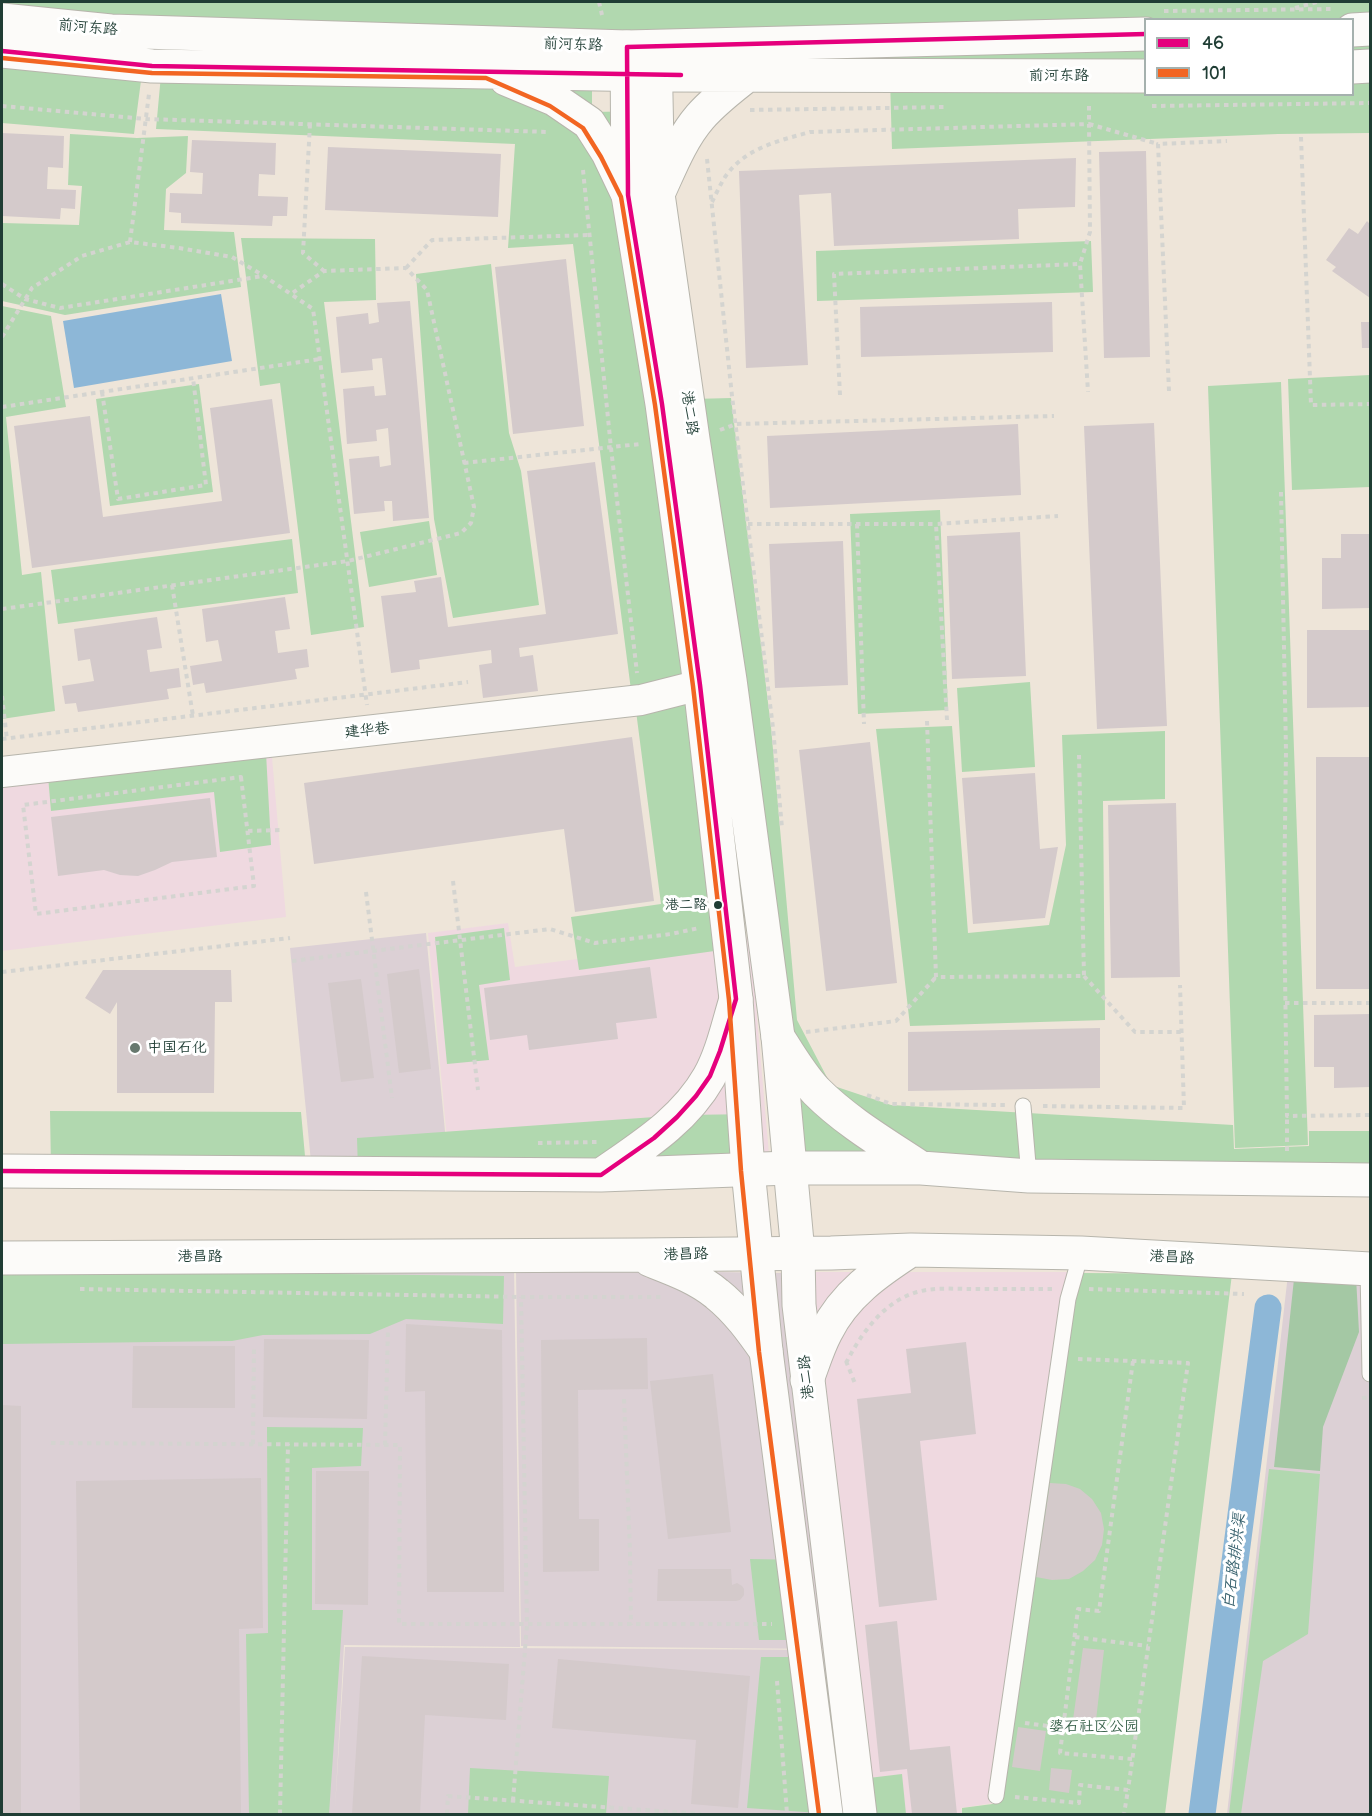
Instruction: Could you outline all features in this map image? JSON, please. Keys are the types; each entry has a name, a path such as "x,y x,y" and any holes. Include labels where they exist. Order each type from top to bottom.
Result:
{"main road":[{"name":"前河东路","path":"2,20 107,30 641,61 749,74 1144,91"},
{"name":"前河东路","path":"2,51 152,66 488,71 1144,23"},
{"path":"1354,23 1371,29"},
{"name":"港二路","path":"641,61 643,194 662,404 715,682 795,1032 789,1168 798,1253 797,1284 860,1815"},
{"path":"1354,67 1371,66"},
{"path":"488,71 554,99 589,123 608,153 643,194 699,117 749,74"},
{"name":"港二路","path":"643,194 693,439 715,682 748,1170 756,1254 766,1351 826,1815"},
{"path":"601,1175 654,1138 696,1096 710,1076 717,1060 736,999"},
{"path":"795,1032 798,1069 815,1089 841,1114 921,1168"},
{"path":"2,1172 601,1175 789,1168 921,1168 1029,1176 1371,1180"},
{"path":"807,1380 826,1332 839,1310 855,1291 878,1271 911,1250"},
{"name":"港昌路","path":"2,1258 756,1254 911,1250 1081,1253 1369,1269"},
{"path":"640,1255 686,1275 717,1294 750,1328 766,1351"}],"street":[{"name":"建华巷","path":"2,772 641,700 715,682"}],"lane":[{"path":"1023,1106 1029,1176"},
{"path":"996,1796 1070,1289 1081,1253"},
{"path":"1369,1269 1370,1374"}],"path":[{"path":"598,2 602,15"},
{"path":"1194,18 1288,9 1317,2"},
{"path":"1288,9 1338,18"},
{"path":"591,15 612,15"},
{"path":"130,242 152,66"},
{"path":"1240,96 1371,103"},
{"path":"2,105 146,119 556,132"},
{"path":"1088,392 1080,264 1090,232 1089,106 1100,106"},
{"path":"747,110 949,107"},
{"path":"310,124 303,253 324,271"},
{"path":"711,203 725,177 741,158 766,145 810,132 1089,124 1158,144 1227,141"},
{"path":"1301,137 1311,405 1371,404"},
{"path":"1158,144 1169,391"},
{"path":"706,148 736,424 773,728 782,833"},
{"path":"583,167 610,448 641,700"},
{"path":"291,294 324,271 406,268 432,240 589,235"},
{"path":"2,337 32,288 82,256 130,242 232,257 314,309 371,730"},
{"path":"840,395 834,273 1080,264"},
{"path":"2,609 348,561 461,533 471,523 474,507 465,463 427,290 406,268"},
{"path":"2,284 25,299 60,308 264,276"},
{"path":"2,407 320,359"},
{"path":"102,392 118,499 206,485 193,378"},
{"path":"693,439 736,424 1054,417"},
{"path":"465,463 649,443"},
{"path":"1281,492 1286,751 1287,1153"},
{"path":"748,524 936,524 1058,516"},
{"path":"857,524 864,724"},
{"path":"936,524 947,720"},
{"path":"172,585 193,716"},
{"path":"2,739 468,682"},
{"path":"795,1032 896,1020 936,977 927,721"},
{"path":"1079,755 1084,976 1135,1032 1182,1032"},
{"path":"241,777 248,831 254,886 36,914 23,805 241,777"},
{"path":"248,831 280,830"},
{"path":"453,881 478,1090"},
{"path":"366,892 392,1098"},
{"path":"292,961 550,929 595,943 671,934 706,927"},
{"path":"2,972 290,938"},
{"path":"936,977 1084,976"},
{"path":"859,1092 891,1104 1184,1108 1180,985"},
{"path":"1285,1003 1371,1003"},
{"path":"795,1032 811,1042"},
{"path":"1287,1116 1371,1115"},
{"path":"532,1143 603,1142"},
{"path":"72,1289 521,1297 670,1296"},
{"path":"843,1371 858,1340 875,1318 915,1292 935,1289 1070,1289 1225,1293"},
{"path":"513,1801 527,1624 521,1297"},
{"path":"386,1445 388,1329"},
{"path":"252,1444 254,1347"},
{"path":"1060,1358 1188,1363 1124,1815"},
{"path":"1132,1759 1060,1752 1078,1609 1099,1611 1133,1361"},
{"path":"1362,1398 1371,1397"},
{"path":"624,1399 631,1625"},
{"path":"51,1443 400,1445 399,1624 773,1624"},
{"path":"280,1815 288,1444"},
{"path":"771,1613 774,1636"},
{"path":"1075,1637 1148,1646"},
{"path":"776,1671 787,1815"},
{"path":"1007,1721 1063,1728"},
{"path":"996,1796 1079,1803 1080,1785 1128,1791"},
{"path":"447,1815 448,1796 701,1815"}],"shaded area":[{"path":"271,746 286,917 2,951 2,775"},
{"path":"508,923 515,967 750,937 770,1166 450,1172 428,933"},
{"path":"426,933 449,1173 312,1172 290,948"},
{"path":"2,1260 514,1269 520,1647 344,1645 335,1809 345,1647 827,1650 847,1814 2,1814"},
{"path":"516,1269 781,1273 826,1649 521,1646"},
{"path":"785,1272 1078,1272 999,1802 961,1808 962,1814 851,1814"},
{"path":"1370,1273 1370,1814 1227,1814 1288,1274"}],"green space":[{"path":"2,2 1370,2 1370,65 1354,65 1354,18 1144,18 1144,70 2,49"},
{"path":"2,62 142,73 134,134 2,123"},
{"path":"1370,70 1370,133 1278,134 892,149 890,78 1144,79 1144,96 1354,96 1354,71"},
{"path":"161,75 592,81 592,112 647,111 717,675 631,690 573,244 508,248 515,144 156,129"},
{"path":"70,134 137,138 188,136 186,173 166,189 164,230 234,232 241,287 65,315 2,301 2,223 79,225 82,186 68,185"},
{"path":"241,238 375,239 376,300 324,302 364,627 311,635 280,383 260,386"},
{"path":"1091,241 1093,292 817,301 816,251"},
{"path":"491,264 509,433 521,471 539,605 453,618 434,519 416,274"},
{"path":"2,306 51,316 66,407 6,417 22,575 41,572 55,711 2,719"},
{"path":"1370,375 1370,487 1292,490 1288,379"},
{"path":"1281,382 1308,1145 1235,1148 1208,386"},
{"path":"199,384 213,492 110,506 96,399"},
{"path":"731,398 771,727 797,1020 831,1085 891,1105 1233,1125 1234,1149 1309,1146 1309,1131 1370,1131 1370,1178 775,1168 728,684 693,399"},
{"path":"940,510 948,710 858,714 850,514"},
{"path":"429,521 437,575 369,587 360,532"},
{"path":"292,539 298,593 58,624 51,570"},
{"path":"1030,682 1035,767 962,772 957,688"},
{"path":"715,697 743,947 579,970 571,917 661,904 636,711"},
{"path":"952,726 968,933 1049,925 1066,845 1062,735 1165,731 1165,799 1103,801 1105,1020 910,1026 876,729"},
{"path":"266,753 271,845 220,852 214,792 51,811 48,776"},
{"path":"504,928 510,980 479,985 489,1060 447,1064 435,937"},
{"path":"50,1111 301,1112 306,1167 51,1167"},
{"path":"756,1114 756,1164 358,1170 357,1138 683,1115"},
{"path":"2,1270 504,1276 503,1324 406,1319 370,1334 263,1335 232,1341 2,1344"},
{"name":"婆石社区公园","path":"1080,1273 1232,1274 1165,1814 962,1814 962,1808 1000,1803"},
{"path":"1356,1277 1359,1332 1323,1427 1320,1471 1274,1467 1294,1279"},
{"path":"267,1427 363,1428 361,1466 312,1468 312,1610 343,1610 329,1814 249,1814 246,1634 268,1633"},
{"path":"1269,1469 1320,1474 1308,1634 1263,1661 1241,1814 1229,1814"},
{"path":"750,1559 807,1560 816,1640 759,1640"},
{"path":"761,1657 821,1657 834,1814 747,1808"},
{"path":"470,1768 609,1776 606,1814 468,1814"},
{"path":"902,1774 906,1814 856,1814 852,1780"}],"water":[{"path":"221,294 232,361 74,388 63,321"}],"building":[{"path":"2,133 64,136 63,168 48,167 47,189 76,190 75,209 61,208 60,219 2,216"},
{"path":"192,140 276,143 275,175 259,174 258,196 288,197 287,216 273,216 272,226 181,223 181,213 169,212 170,193 202,194 203,173 190,172"},
{"path":"328,147 501,154 498,217 325,210"},
{"path":"1146,151 1150,357 1104,358 1099,152"},
{"path":"1076,158 1075,207 1018,209 1019,239 834,246 831,193 799,195 808,365 746,368 739,171"},
{"path":"1367,221 1370,224 1370,298 1332,271 1336,267 1326,260 1349,228 1358,234"},
{"path":"566,259 584,426 513,434 495,267"},
{"path":"410,301 429,518 393,521 392,501 384,501 385,511 354,514 349,459 379,456 380,467 391,465 388,428 376,430 377,441 347,444 343,389 374,386 375,396 386,395 382,358 372,359 373,370 341,373 336,317 368,313 369,324 379,322 377,303"},
{"path":"1052,302 1053,352 861,357 860,307"},
{"path":"1361,322 1370,322 1370,348 1362,348"},
{"path":"272,399 290,533 32,568 14,426 90,416 103,517 222,501 210,408"},
{"path":"1154,423 1167,726 1097,729 1084,426"},
{"path":"1018,424 1021,495 770,508 767,436"},
{"path":"595,462 618,634 519,648 520,657 533,655 538,691 483,698 479,665 492,663 491,650 419,660 420,669 391,673 381,596 416,592 414,581 441,577 448,627 546,614 527,471"},
{"path":"1020,532 1026,676 952,679 947,536"},
{"path":"1341,534 1370,534 1370,608 1322,609 1322,558 1341,558"},
{"path":"843,541 848,685 775,688 769,544"},
{"path":"285,597 290,629 275,631 278,653 307,649 309,667 295,669 297,679 206,693 204,683 193,685 190,666 222,661 218,640 206,642 202,609"},
{"path":"157,617 162,648 147,650 150,672 179,668 181,687 167,689 169,699 78,712 76,703 65,704 62,686 94,681 90,659 78,661 74,629"},
{"path":"1307,630 1370,630 1370,707 1307,708"},
{"path":"632,737 654,901 575,912 564,829 314,864 304,783"},
{"path":"870,742 897,983 826,991 799,750"},
{"path":"1316,757 1370,757 1370,989 1316,989"},
{"path":"1035,773 1040,849 1058,847 1045,918 973,924 962,778"},
{"path":"210,798 217,857 172,862 138,876 120,875 104,870 58,876 51,817"},
{"path":"1176,803 1180,977 1111,978 1108,805"},
{"path":"650,967 657,1018 616,1023 618,1039 529,1050 527,1035 490,1040 484,988"},
{"path":"419,969 431,1069 399,1073 387,974"},
{"path":"103,970 231,970 232,1002 215,1002 214,1093 117,1093 117,1002 110,1014 85,998"},
{"path":"361,979 374,1078 341,1082 328,983"},
{"path":"1370,1014 1370,1087 1334,1088 1334,1067 1314,1067 1314,1015"},
{"path":"1100,1028 1100,1088 908,1091 908,1032"},
{"path":"406,1324 502,1330 504,1592 427,1592 425,1391 405,1392"},
{"path":"647,1338 648,1389 578,1390 579,1519 599,1519 599,1571 543,1572 541,1340"},
{"path":"264,1339 369,1340 367,1419 263,1417"},
{"path":"966,1342 976,1434 920,1441 937,1600 879,1607 857,1399 911,1393 906,1349"},
{"path":"133,1346 235,1346 235,1408 132,1408"},
{"path":"713,1374 731,1532 668,1539 650,1381"},
{"path":"2,1405 21,1406 21,1814 2,1814"},
{"path":"316,1471 369,1471 368,1605 315,1604"},
{"path":"261,1478 263,1628 239,1629 241,1814 80,1814 76,1481"},
{"path":"1050,1483 1066,1484 1080,1489 1092,1499 1101,1513 1104,1529 1102,1545 1095,1560 1083,1571 1069,1579 1052,1580 1036,1577"},
{"path":"658,1569 731,1569 732,1585 737,1583 742,1586 744,1595 736,1601 657,1601"},
{"path":"897,1621 910,1750 950,1746 957,1814 912,1814 907,1769 880,1772 865,1625"},
{"path":"1083,1648 1104,1650 1095,1729 1072,1727"},
{"path":"362,1656 509,1664 506,1720 425,1715 420,1814 352,1814"},
{"path":"558,1659 750,1676 738,1808 691,1804 696,1740 552,1728"},
{"path":"1018,1727 1046,1731 1040,1771 1012,1767"},
{"path":"1051,1768 1072,1770 1069,1793 1049,1790"}],"waterway":[{"name":"白石路排洪渠","path":"1202,1814 1268,1308"}],"transit line":[{"name":"46","path":"2,1171 601,1175 654,1138 677,1117 710,1076 736,999 700,685 662,404 628,195 627,47 1144,34"},
{"name":"46","path":"2,51 152,66 681,75"},
{"name":"101","path":"2,58 152,73 486,78 550,106 583,128 621,197 655,405 693,686 729,1000 741,1171 759,1352 819,1814"}],"place":[{"name":"港二路","path":"718,905"},
{"name":"中国石化","path":"135,1048"}]}
